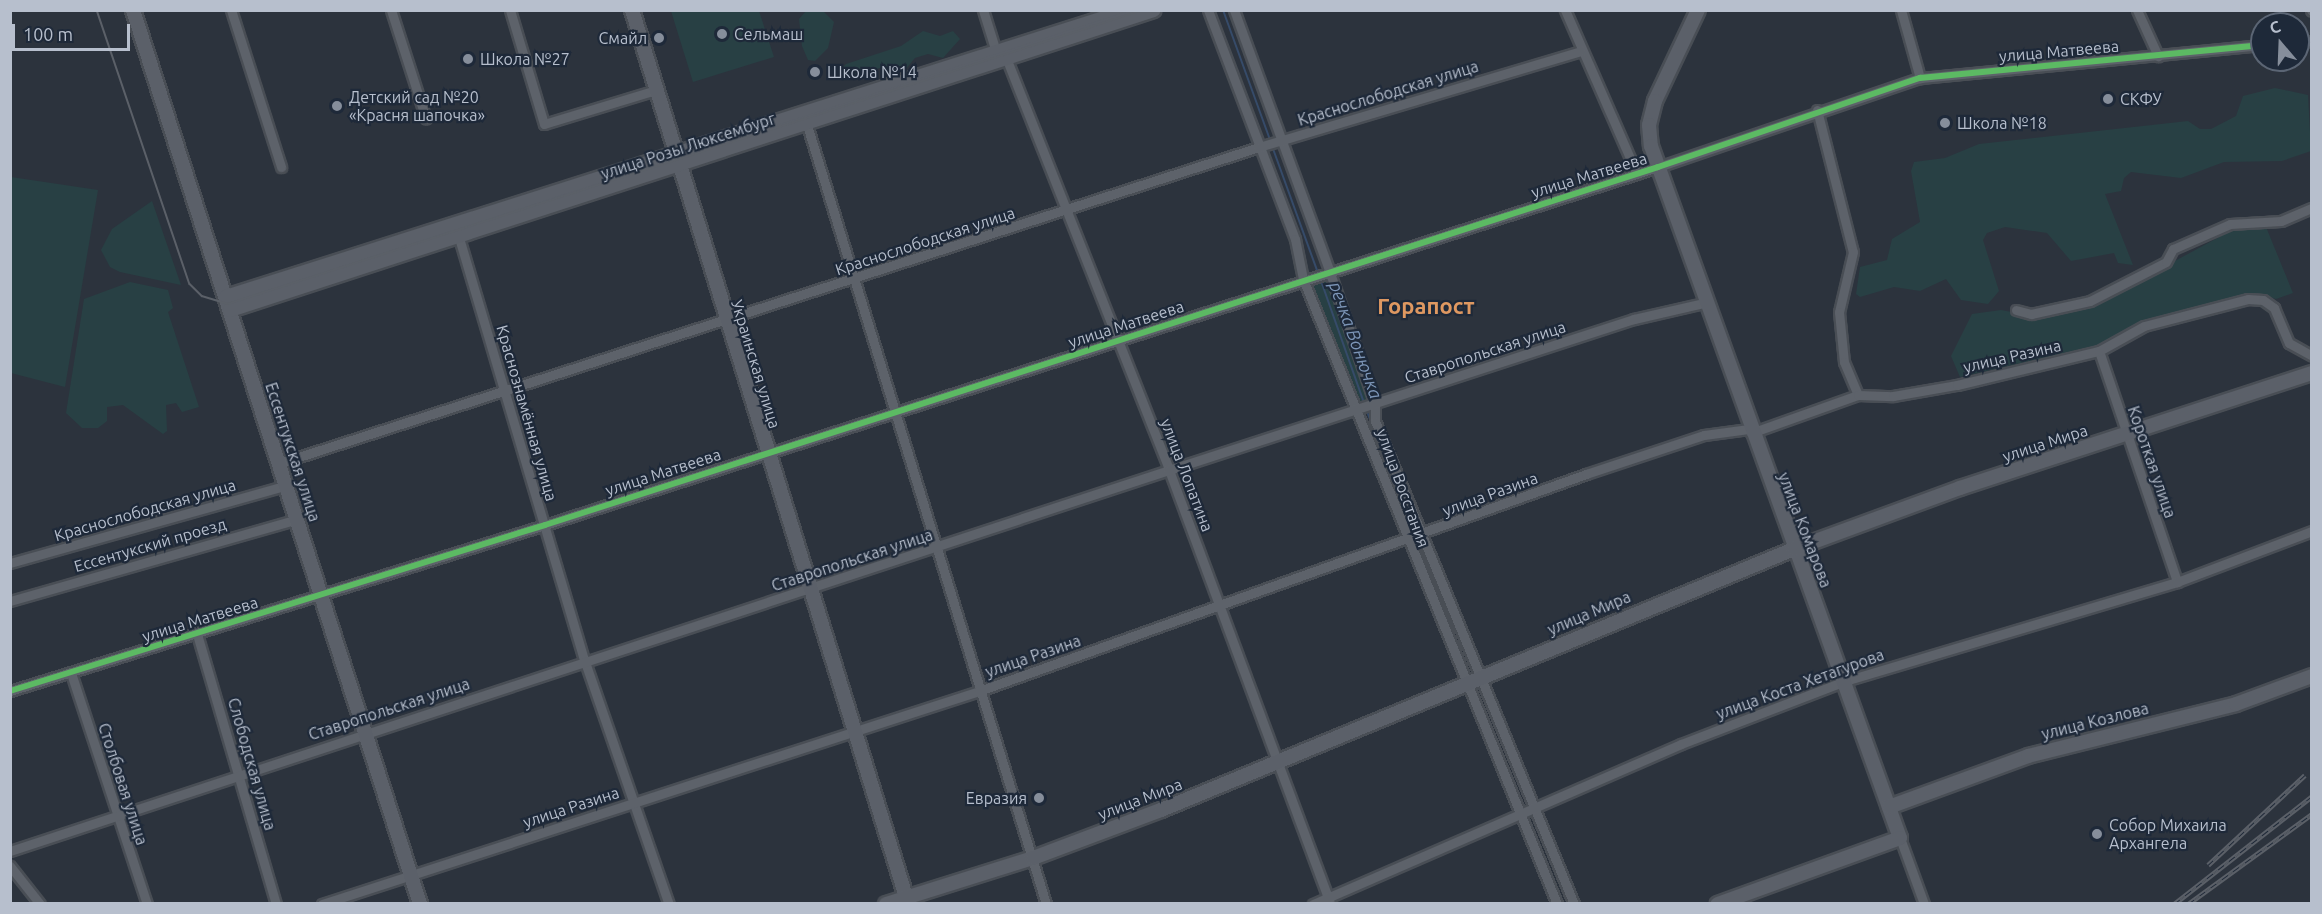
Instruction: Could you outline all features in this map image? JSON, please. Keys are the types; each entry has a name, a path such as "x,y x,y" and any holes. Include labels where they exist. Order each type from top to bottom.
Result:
{"street":[{"name":"Ессентукская улица","path":"133,10 420,903"},
{"path":"231,10 281,166"},
{"path":"391,10 426,120"},
{"path":"510,10 544,123 656,90"},
{"name":"Украинская улица","path":"632,10 808,590 856,730 906,897"},
{"name":"улица Лопатина","path":"983,10 1001,59 1067,212 1119,341 1222,607 1329,901"},
{"name":"улица Розы Люксембург","path":"228,304 454,223 807,125 1001,59 1126,10"},
{"name":"улица Розы Люксембург","path":"228,304 459,238 677,161 1154,10"},
{"name":"улица Восстания","path":"1208,10 1262,146 1307,278 1375,421 1464,684 1574,903"},
{"name":"улица Восстания","path":"1234,10 1329,271 1367,406 1414,537 1482,677 1529,811 1557,903"},
{"path":"1565,10 1581,51 1637,174"},
{"name":"улица Комарова","path":"1698,10 1650,117 1650,139 1704,303 1845,681 1924,903"},
{"path":"1901,10 1920,78"},
{"path":"2137,10 2158,56"},
{"name":"улица Матвеева","path":"10,691 321,597 893,411 1119,341 1307,278 1637,174 1817,110 1920,78 2250,46"},
{"name":"Краснослободская улица","path":"280,463 507,388 1067,212 1262,146 1581,51"},
{"path":"1817,110 1853,252 1839,312 1844,362 1850,385 1858,395"},
{"path":"807,125 852,280 1046,903"},
{"path":"2016,310 2031,314 2090,301 2166,262 2173,249 2230,224 2281,221 2312,208"},
{"name":"Краснознамённая улица","path":"454,223 507,388 585,662 669,903"},
{"name":"улица Разина","path":"321,903 979,691 1704,435 1750,431 1858,395 1893,396 1957,385 2099,351 2144,327 2248,299 2274,308 2289,343 2312,356"},
{"name":"Ставропольская улица","path":"10,851 116,813 936,549 1169,470 1634,320 1704,303"},
{"name":"Короткая улица","path":"2099,351 2125,434 2177,582"},
{"name":"улица Мира","path":"886,903 1033,858 1278,761 1794,549 2125,434 2312,373"},
{"name":"Краснослободская улица","path":"10,563 287,485"},
{"name":"Ессентукский проезд","path":"10,601 297,519"},
{"name":"улица Коста Хетагурова","path":"1313,903 1329,901 1529,811 1845,681 2177,582 2312,531"},
{"name":"Слободская улица","path":"197,634 240,773 276,903"},
{"name":"Столбовая улица","path":"71,673 147,903"},
{"name":"улица Козлова","path":"1889,807 2028,756 2236,704 2312,676"},
{"path":"1718,903 1900,838"},
{"path":"10,866 40,903"}],"green space":[{"name":"Сельмаш","path":"671,11 759,11 774,57 693,82"},
{"path":"806,11 823,11 834,22 828,48 815,61 808,60 802,46 799,19"},
{"path":"923,31 940,36 953,31 960,39 943,58 928,54 915,58 904,71 893,72 885,66 850,79 840,80 836,75 846,64 901,46"},
{"path":"2275,88 2308,95 2311,151 2282,161 2224,162 2181,178 2131,172 2124,178 2121,191 2105,194 2133,265 2118,263 2114,253 2071,261 2047,233 2005,227 1987,233 1983,240 1999,291 1988,304 1961,300 1946,279 1920,291 1894,287 1860,297 1856,294 1860,267 1887,260 1892,239 1920,222 1911,171 1914,162 1945,158 1979,144 2188,121 2200,129 2211,129 2236,116 2243,96"},
{"path":"11,177 98,190 65,387 11,373"},
{"path":"152,201 181,285 120,272 110,267 101,250 112,229"},
{"path":"2266,227 2293,293 2276,299 2255,293 2177,312 2132,326 2099,345 1960,377 1951,356 1972,314 2001,310 2043,318 2101,301 2234,229"},
{"path":"1327,277 1368,400 1359,403 1309,284"},
{"path":"130,282 168,290 173,308 168,312 199,407 182,412 176,403 166,405 167,431 163,434 123,405 107,407 107,421 98,428 82,428 66,413 84,299"}],"waterway":[{"name":"речка Вонючка","path":"1223,10 1270,140"},
{"name":"речка Вонючка","path":"1272,146 1318,273"},
{"name":"речка Вонючка","path":"1320,278 1364,403"},
{"name":"речка Вонючка","path":"1366,409 1414,532"},
{"name":"речка Вонючка","path":"1416,537 1431,575"},
{"path":"1486,702 1492,716"},
{"path":"1558,877 1568,904"}],"tram line":[{"path":"97,10 190,284 202,296 228,304 1143,10"}],"railway":[{"path":"2208,865 2305,775"},
{"path":"2174,904 2312,796"},
{"path":"2188,904 2312,814"}],"cycle path":[{"path":"10,691 545,525 1658,167 1920,78 2250,46"}],"place":[{"name":"Сельмаш","path":"722,34"},
{"name":"Смайл","path":"659,38"},
{"name":"Школа №27","path":"468,59"},
{"name":"Школа №14","path":"815,72"},
{"name":"СКФУ","path":"2108,99"},
{"name":"Детский сад №20 «Красня шапочка»","path":"337,106"},
{"name":"Школа №18","path":"1945,123"},
{"name":"Евразия","path":"1039,798"},
{"name":"Собор Михаила Архангела","path":"2097,834"}],"district":[{"name":"Горапост","path":"1426,306"}]}
